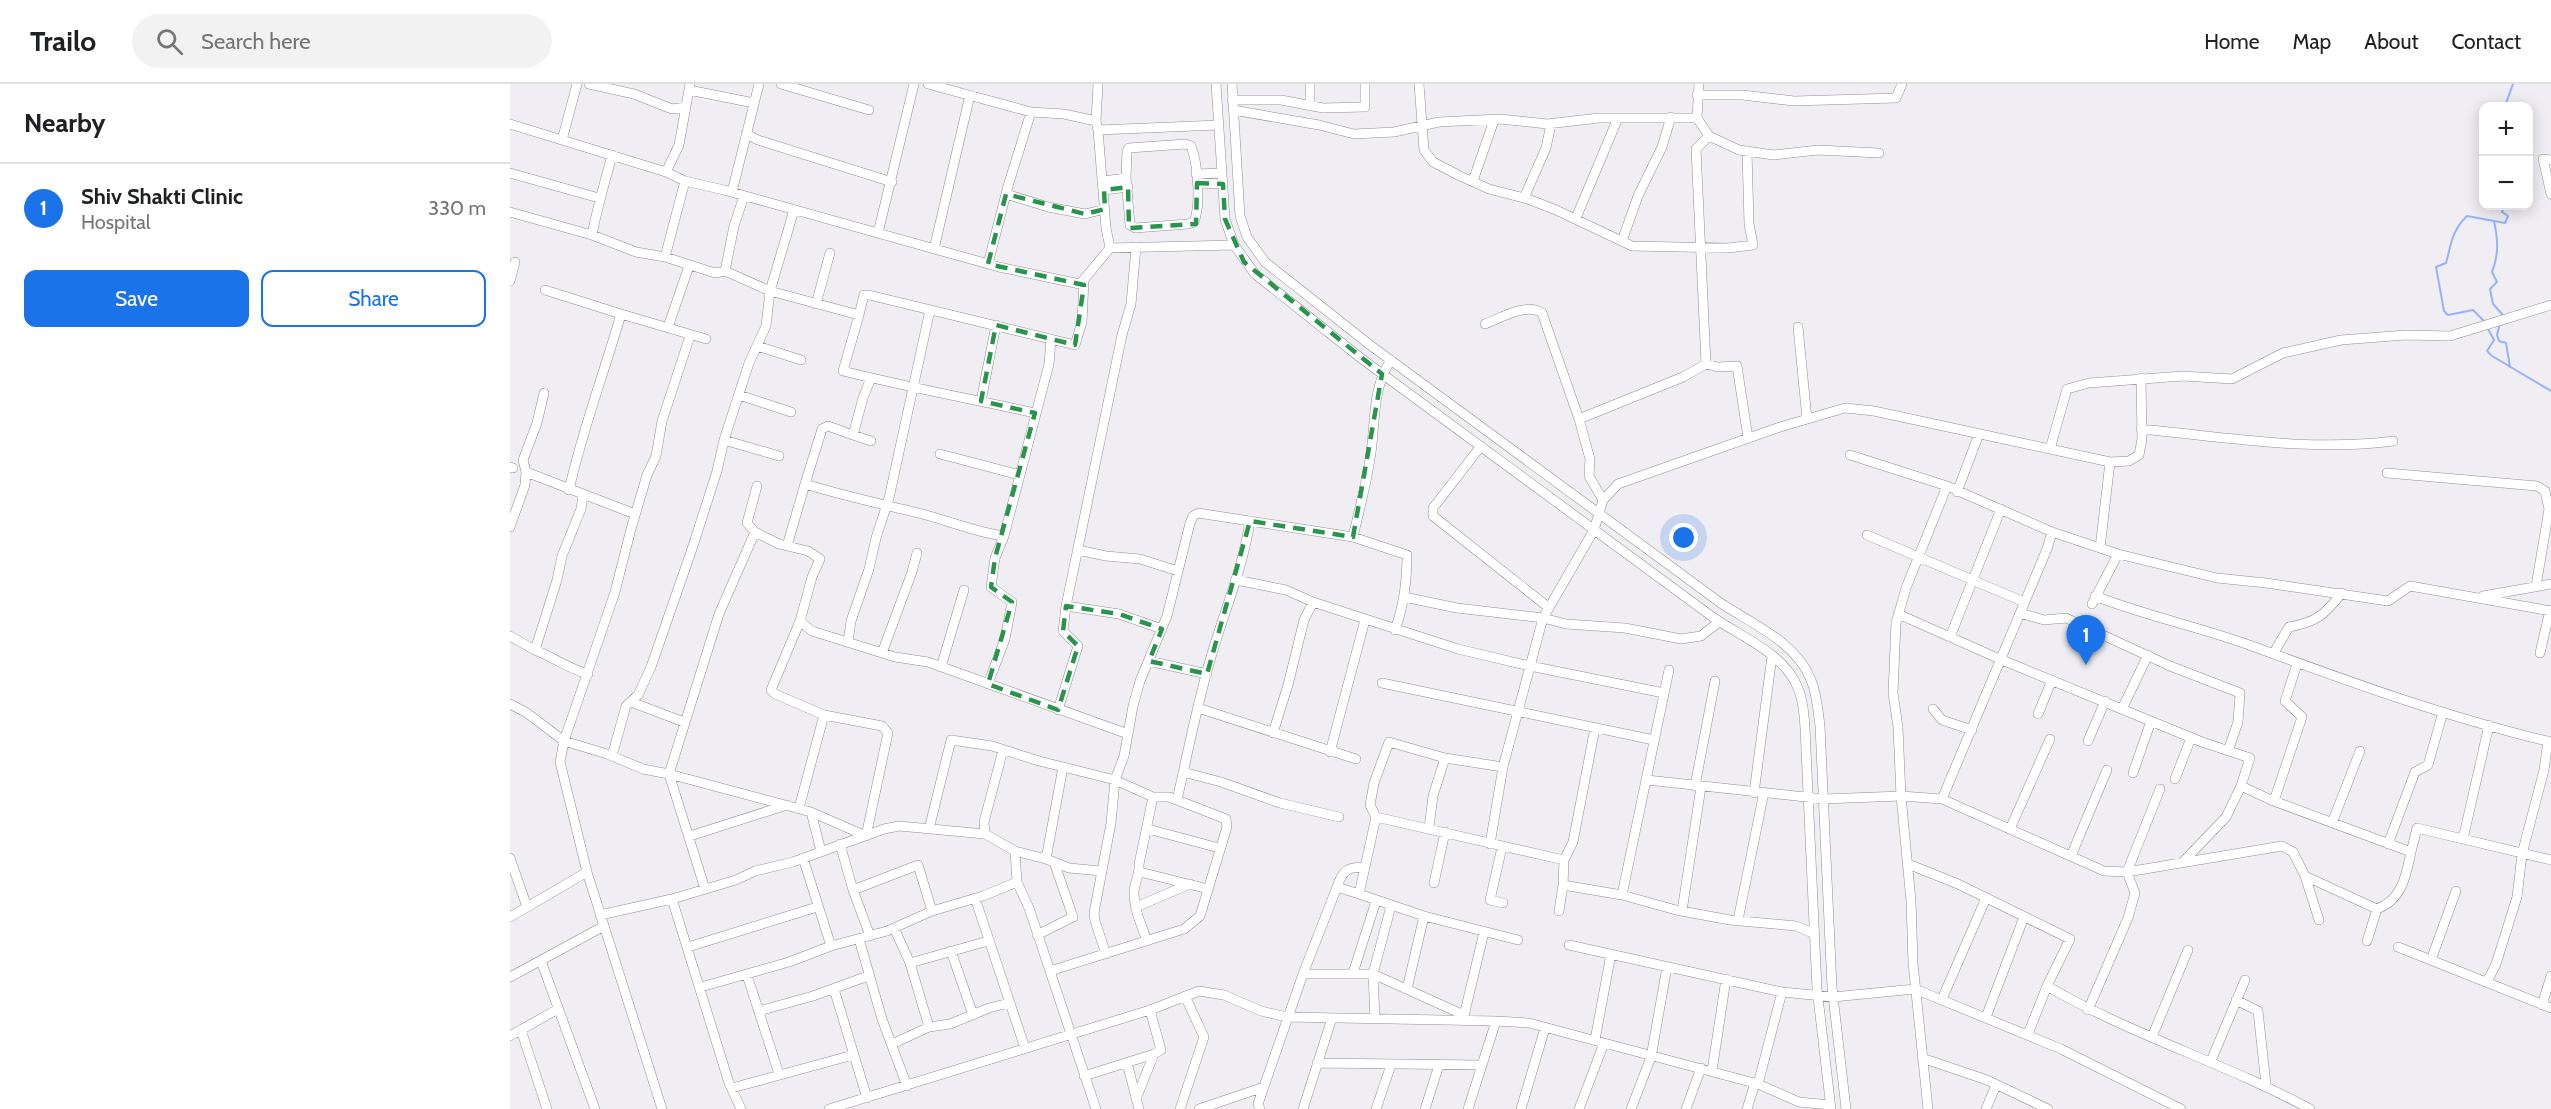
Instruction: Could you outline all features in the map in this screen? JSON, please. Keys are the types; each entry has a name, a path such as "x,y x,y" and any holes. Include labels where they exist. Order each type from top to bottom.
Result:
{"street":[{"path":"562,140 577,84"},
{"path":"589,84 634,94 672,109 686,107"},
{"path":"732,192 759,84"},
{"path":"781,84 868,110"},
{"path":"878,233 914,84"},
{"path":"928,84 948,87 1031,112 1064,114 1097,126 1219,125"},
{"path":"1098,84 1097,126 1106,228 1110,248"},
{"path":"829,1109 1150,1010 1199,991 1224,995 1261,1011 1287,1017 1464,1018 1529,1023 1651,1057 1712,1071 1756,1084 1799,1102 1831,1107 1818,996 1803,705 1798,686 1790,672 1772,656 1719,622 1382,374 1264,283 1244,262 1234,245 1225,219 1216,84"},
{"path":"1232,84 1240,216 1247,237 1255,251 1281,276 1391,360 1722,604 1781,642 1801,661 1811,679 1817,701 1833,997 1846,1109"},
{"path":"1310,84 1310,106"},
{"path":"1233,105 1281,100 1310,106 1346,109 1365,106 1365,84"},
{"path":"1419,84 1424,150 1433,162 1489,189 1524,198 1576,218 1632,246 1701,248 1753,245 1749,224 1747,152"},
{"path":"1699,84 1697,117 1709,136 1739,150 1774,155 1818,150 1879,153"},
{"path":"1697,95 1794,101 1896,98 1902,84"},
{"path":"666,172 679,145 690,87 754,103"},
{"path":"934,249 970,95"},
{"path":"1233,105 1354,134 1394,132 1439,122 1494,120 1551,124 1618,118 1697,117"},
{"path":"988,264 1022,135 1031,112"},
{"path":"1622,241 1648,171 1662,147 1671,117"},
{"path":"1576,218 1618,118"},
{"path":"1473,181 1494,120"},
{"path":"510,124 666,172 685,181 732,192 988,264 1080,285 1110,248"},
{"path":"1524,198 1546,148 1551,124"},
{"path":"746,134 758,140 892,182"},
{"path":"1706,364 1696,149 1709,136"},
{"path":"1185,144 1191,146 1197,178 1194,222 1136,228 1130,225 1126,155 1129,148 1185,144"},
{"path":"592,235 598,198 603,192 612,155"},
{"path":"2551,160 2543,159 2551,194"},
{"path":"510,173 598,198"},
{"path":"1197,178 1222,178"},
{"path":"665,257 685,181"},
{"path":"1103,185 1127,183"},
{"path":"1006,194 1048,207 1085,214 1105,209"},
{"path":"725,271 734,226 744,196"},
{"path":"612,756 626,706 638,695 651,667 693,546 717,471 724,440 766,326 770,291 794,210"},
{"path":"510,212 592,235 636,252 665,257 715,273 725,271 770,291 859,315"},
{"path":"1110,248 1234,245"},
{"path":"1058,710 1078,646 1063,631 1066,606 1122,335 1131,304 1136,248"},
{"path":"816,304 830,253"},
{"path":"510,281 515,262"},
{"path":"668,327 689,266"},
{"path":"1035,413 963,396 937,394 843,371 866,295 1075,345 1082,322 1084,280"},
{"path":"545,290 706,339"},
{"path":"2050,449 2067,389 2090,383 2141,378 2182,376 2232,379 2283,353 2341,340 2406,335 2439,337 2549,306"},
{"path":"1485,324 1528,308 1542,313 1579,419 1590,459 1590,476 1603,500"},
{"path":"848,642 851,621 869,569 886,507 930,310"},
{"path":"569,490 577,455 621,314"},
{"path":"981,401 996,325"},
{"path":"1798,327 1807,419"},
{"path":"650,1109 661,1107 587,872 560,762 564,741 615,592 635,514 656,456 662,421 690,336"},
{"path":"988,684 1005,639 1012,602 992,587 995,558 1004,536 1049,364 1051,339"},
{"path":"757,346 801,360"},
{"path":"1353,537 1370,460 1376,403 1382,374 1391,360"},
{"path":"1579,419 1683,377 1706,364 1718,367 1737,366 1748,438"},
{"path":"853,435 871,378"},
{"path":"1490,843 1503,767 1543,618 1594,530 1603,500 1618,484 1748,438 1845,408 1874,411 2110,462 2129,461 2139,455 2141,378"},
{"path":"510,527 525,485 526,472 523,460 537,423 544,393"},
{"path":"740,395 791,412"},
{"path":"787,546 824,427 872,441"},
{"path":"2141,429 2302,444 2358,446 2393,441"},
{"path":"1957,492 1979,434"},
{"path":"724,440 779,456"},
{"path":"1481,447 1433,508 1433,516 1548,607"},
{"path":"940,454 1020,476"},
{"path":"1850,455 1947,486 2052,532 2118,554 2217,578 2388,601 2410,586 2550,611 2540,653"},
{"path":"2100,548 2110,462"},
{"path":"526,472 635,514"},
{"path":"2387,473 2537,486 2545,491 2549,509 2536,586"},
{"path":"805,483 886,507 914,512 979,533 1004,536"},
{"path":"757,486 747,523 755,532 787,546 808,551 820,559 812,577 800,621 771,690 775,694 824,715 882,726 888,733 866,836"},
{"path":"1928,1109 1915,989 1898,727 1893,693 1898,614 1947,486"},
{"path":"535,650 557,580 562,556 583,495"},
{"path":"1950,637 2001,510"},
{"path":"1106,954 1095,921 1101,871 1111,823 1115,780 1124,756 1133,706 1162,629 1182,549 1193,516 1198,513 1353,537 1407,555 1404,597 1395,630"},
{"path":"1177,800 1184,760 1236,580 1250,521"},
{"path":"705,889 669,774 677,754 684,722 707,659 719,614 755,532"},
{"path":"1942,799 2048,549 2052,532"},
{"path":"1867,535 2024,602"},
{"path":"1078,550 1106,556 1140,559 1178,571"},
{"path":"882,653 917,553"},
{"path":"2118,554 2094,600 2251,645 2297,664 2443,712 2550,742 2522,854 2517,897 2496,964 2487,982"},
{"path":"1236,580 1286,590 1313,602 1395,630 1530,666 1664,693"},
{"path":"2476,598 2551,584"},
{"path":"941,667 964,590"},
{"path":"2273,654 2289,627 2307,624 2321,617 2342,593"},
{"path":"1404,597 1457,608 1543,618 1566,624 1625,628 1681,639 1701,636 1719,622"},
{"path":"1273,733 1304,620 1313,602"},
{"path":"1066,606 1119,614 1162,629"},
{"path":"2020,613 2044,620 2066,618 2240,693 2238,722 2228,751"},
{"path":"1898,614 2002,660 2191,738 2250,758 2241,786 2226,817 2182,862"},
{"path":"1330,752 1365,620"},
{"path":"800,621 812,631 895,657 928,662 1128,734"},
{"path":"510,636 577,671 588,674"},
{"path":"2122,709 2148,655"},
{"path":"1754,793 1772,656"},
{"path":"1149,661 1207,674"},
{"path":"2274,801 2302,717 2285,701 2297,664"},
{"path":"1622,895 1669,670"},
{"path":"2038,714 2052,680"},
{"path":"1682,911 1698,786 1715,681"},
{"path":"1382,683 1654,740"},
{"path":"2088,741 2105,701"},
{"path":"631,702 684,722"},
{"path":"510,704 564,741 612,756 643,769 799,808 866,836"},
{"path":"1198,708 1356,759"},
{"path":"1933,709 1941,720 1972,730"},
{"path":"510,717 521,710"},
{"path":"2388,844 2415,772 2428,765 2443,712"},
{"path":"799,808 824,715"},
{"path":"2133,773 2151,721"},
{"path":"2463,839 2489,725"},
{"path":"1560,911 1564,860 1573,842 1595,728"},
{"path":"2175,779 2191,738"},
{"path":"2010,829 2050,739"},
{"path":"929,829 951,740 1003,750 1115,780 1153,797 1177,800 1226,819 1227,826 1200,916 1184,929 1050,971"},
{"path":"1359,894 1376,817 1370,805 1374,783 1389,742 1445,758 1503,767"},
{"path":"985,834 984,822 1003,750"},
{"path":"2332,823 2360,751"},
{"path":"1429,828 1433,796 1445,758"},
{"path":"1038,935 1073,917 1050,860 1063,767"},
{"path":"2071,856 2107,770"},
{"path":"1183,772 1221,782 1280,803 1339,817"},
{"path":"1647,780 1824,799 1901,796 1942,799 2104,871 2127,872 2282,846 2293,852 2305,876 2319,920"},
{"path":"2241,786 2274,801 2411,852"},
{"path":"2088,1010 2128,918 2135,892 2127,872 2160,789"},
{"path":"1738,920 1764,792"},
{"path":"1146,942 1134,891 1140,872 1139,864 1153,797"},
{"path":"690,836 788,805"},
{"path":"811,812 821,851"},
{"path":"1376,817 1490,843 1502,848 1535,852 1564,860"},
{"path":"600,915 736,880 755,871 803,858 884,829 899,826 985,834 1015,851 1050,860 1069,868 1101,871"},
{"path":"2305,876 2377,909 2389,905 2398,894 2405,879 2418,828 2551,860"},
{"path":"1148,829 1219,848"},
{"path":"1434,883 1445,832"},
{"path":"840,844 852,890 870,936"},
{"path":"1502,848 1490,900 1503,903"},
{"path":"1015,851 1017,882 1038,935 1069,1034 1096,1109"},
{"path":"510,858 527,907"},
{"path":"803,858 831,946"},
{"path":"852,890 918,864 932,911"},
{"path":"1908,864 1986,898 2070,939 2047,986 2028,1034"},
{"path":"1260,1109 1258,1104 1287,1017 1343,872 1349,868 1365,868"},
{"path":"510,917 587,872"},
{"path":"1140,872 1208,889"},
{"path":"701,987 747,975 831,946 870,936 932,911 1017,882"},
{"path":"1136,907 1190,884"},
{"path":"1563,885 1622,895 1682,911 1796,926 1815,934"},
{"path":"1337,887 1424,916 1518,940"},
{"path":"2431,960 2456,891"},
{"path":"672,898 732,1088 741,1109"},
{"path":"975,898 1025,1048"},
{"path":"1942,999 1986,898"},
{"path":"1353,974 1376,901"},
{"path":"1375,1019 1373,974 1391,906"},
{"path":"688,946 817,907"},
{"path":"2367,941 2377,909"},
{"path":"1407,989 1424,916"},
{"path":"1986,1017 2024,917"},
{"path":"510,978 604,926"},
{"path":"894,928 910,963 929,1027"},
{"path":"1464,1018 1484,932"},
{"path":"859,939 868,976 907,1086"},
{"path":"910,963 988,941"},
{"path":"1569,945 1782,992 1833,997 1915,989 2028,1034 2181,1109"},
{"path":"2398,947 2547,1007 2551,976"},
{"path":"2152,1037 2188,950"},
{"path":"951,951 973,1015"},
{"path":"1579,1109 1600,1041 1611,954"},
{"path":"541,961 595,1109"},
{"path":"1631,1109 1651,1057 1667,967"},
{"path":"1303,974 1373,974 1464,1018"},
{"path":"747,975 779,1074"},
{"path":"759,1011 834,989 868,976"},
{"path":"1712,1071 1726,979"},
{"path":"2211,1061 2245,980"},
{"path":"2047,986 2088,1010 2266,1085 2310,1109"},
{"path":"834,989 867,1098"},
{"path":"1747,1109 1782,992"},
{"path":"1180,1109 1204,1037 1185,996"},
{"path":"2236,1000 2258,1011 2266,1085"},
{"path":"892,1044 929,1027 950,1024 989,1008 1009,1004"},
{"path":"510,1036 558,1009"},
{"path":"1084,1076 1161,1050 1150,1010"},
{"path":"1303,1109 1332,1018"},
{"path":"1468,1109 1496,1021"},
{"path":"1521,1109 1545,1028"},
{"path":"521,1030 547,1109"},
{"path":"1138,1104 1154,1054"},
{"path":"732,1088 853,1055"},
{"path":"1922,1058 1996,1084 2049,1109"},
{"path":"1127,1063 1138,1104"},
{"path":"1317,1064 1481,1065"},
{"path":"1376,1109 1391,1065"},
{"path":"1425,1109 1439,1065"},
{"path":"1686,1109 1701,1068"},
{"path":"1986,1109 1996,1084"},
{"path":"1198,1109 1264,1087"}],"highlighted area":[{"path":"1197,183 1223,184 1225,219 1244,262 1382,374 1353,537 1250,521 1207,674 1149,661 1162,629 1119,614 1066,606 1063,631 1078,646 1058,710 988,684 1012,602 991,587 995,558 1035,413 981,401 996,325 1075,345 1084,285 988,264 1006,194 1085,214 1105,209 1104,190 1128,187 1129,228 1196,224"}],"waterway":[{"path":"2506,102 2513,84"},
{"path":"2485,322 2473,310 2448,315 2444,311 2436,267 2446,263 2455,232 2467,216 2505,223 2508,216 2502,212 2503,210"},
{"path":"2494,221 2497,247 2492,272 2497,282 2490,289 2493,304 2502,314 2501,317"},
{"path":"2500,323 2497,335 2499,341 2506,343 2510,367"},
{"path":"2487,327 2494,340 2487,351 2551,391"}],"place":[{"name":"Shiv Shakti Clinic","path":"2086,665"}]}
